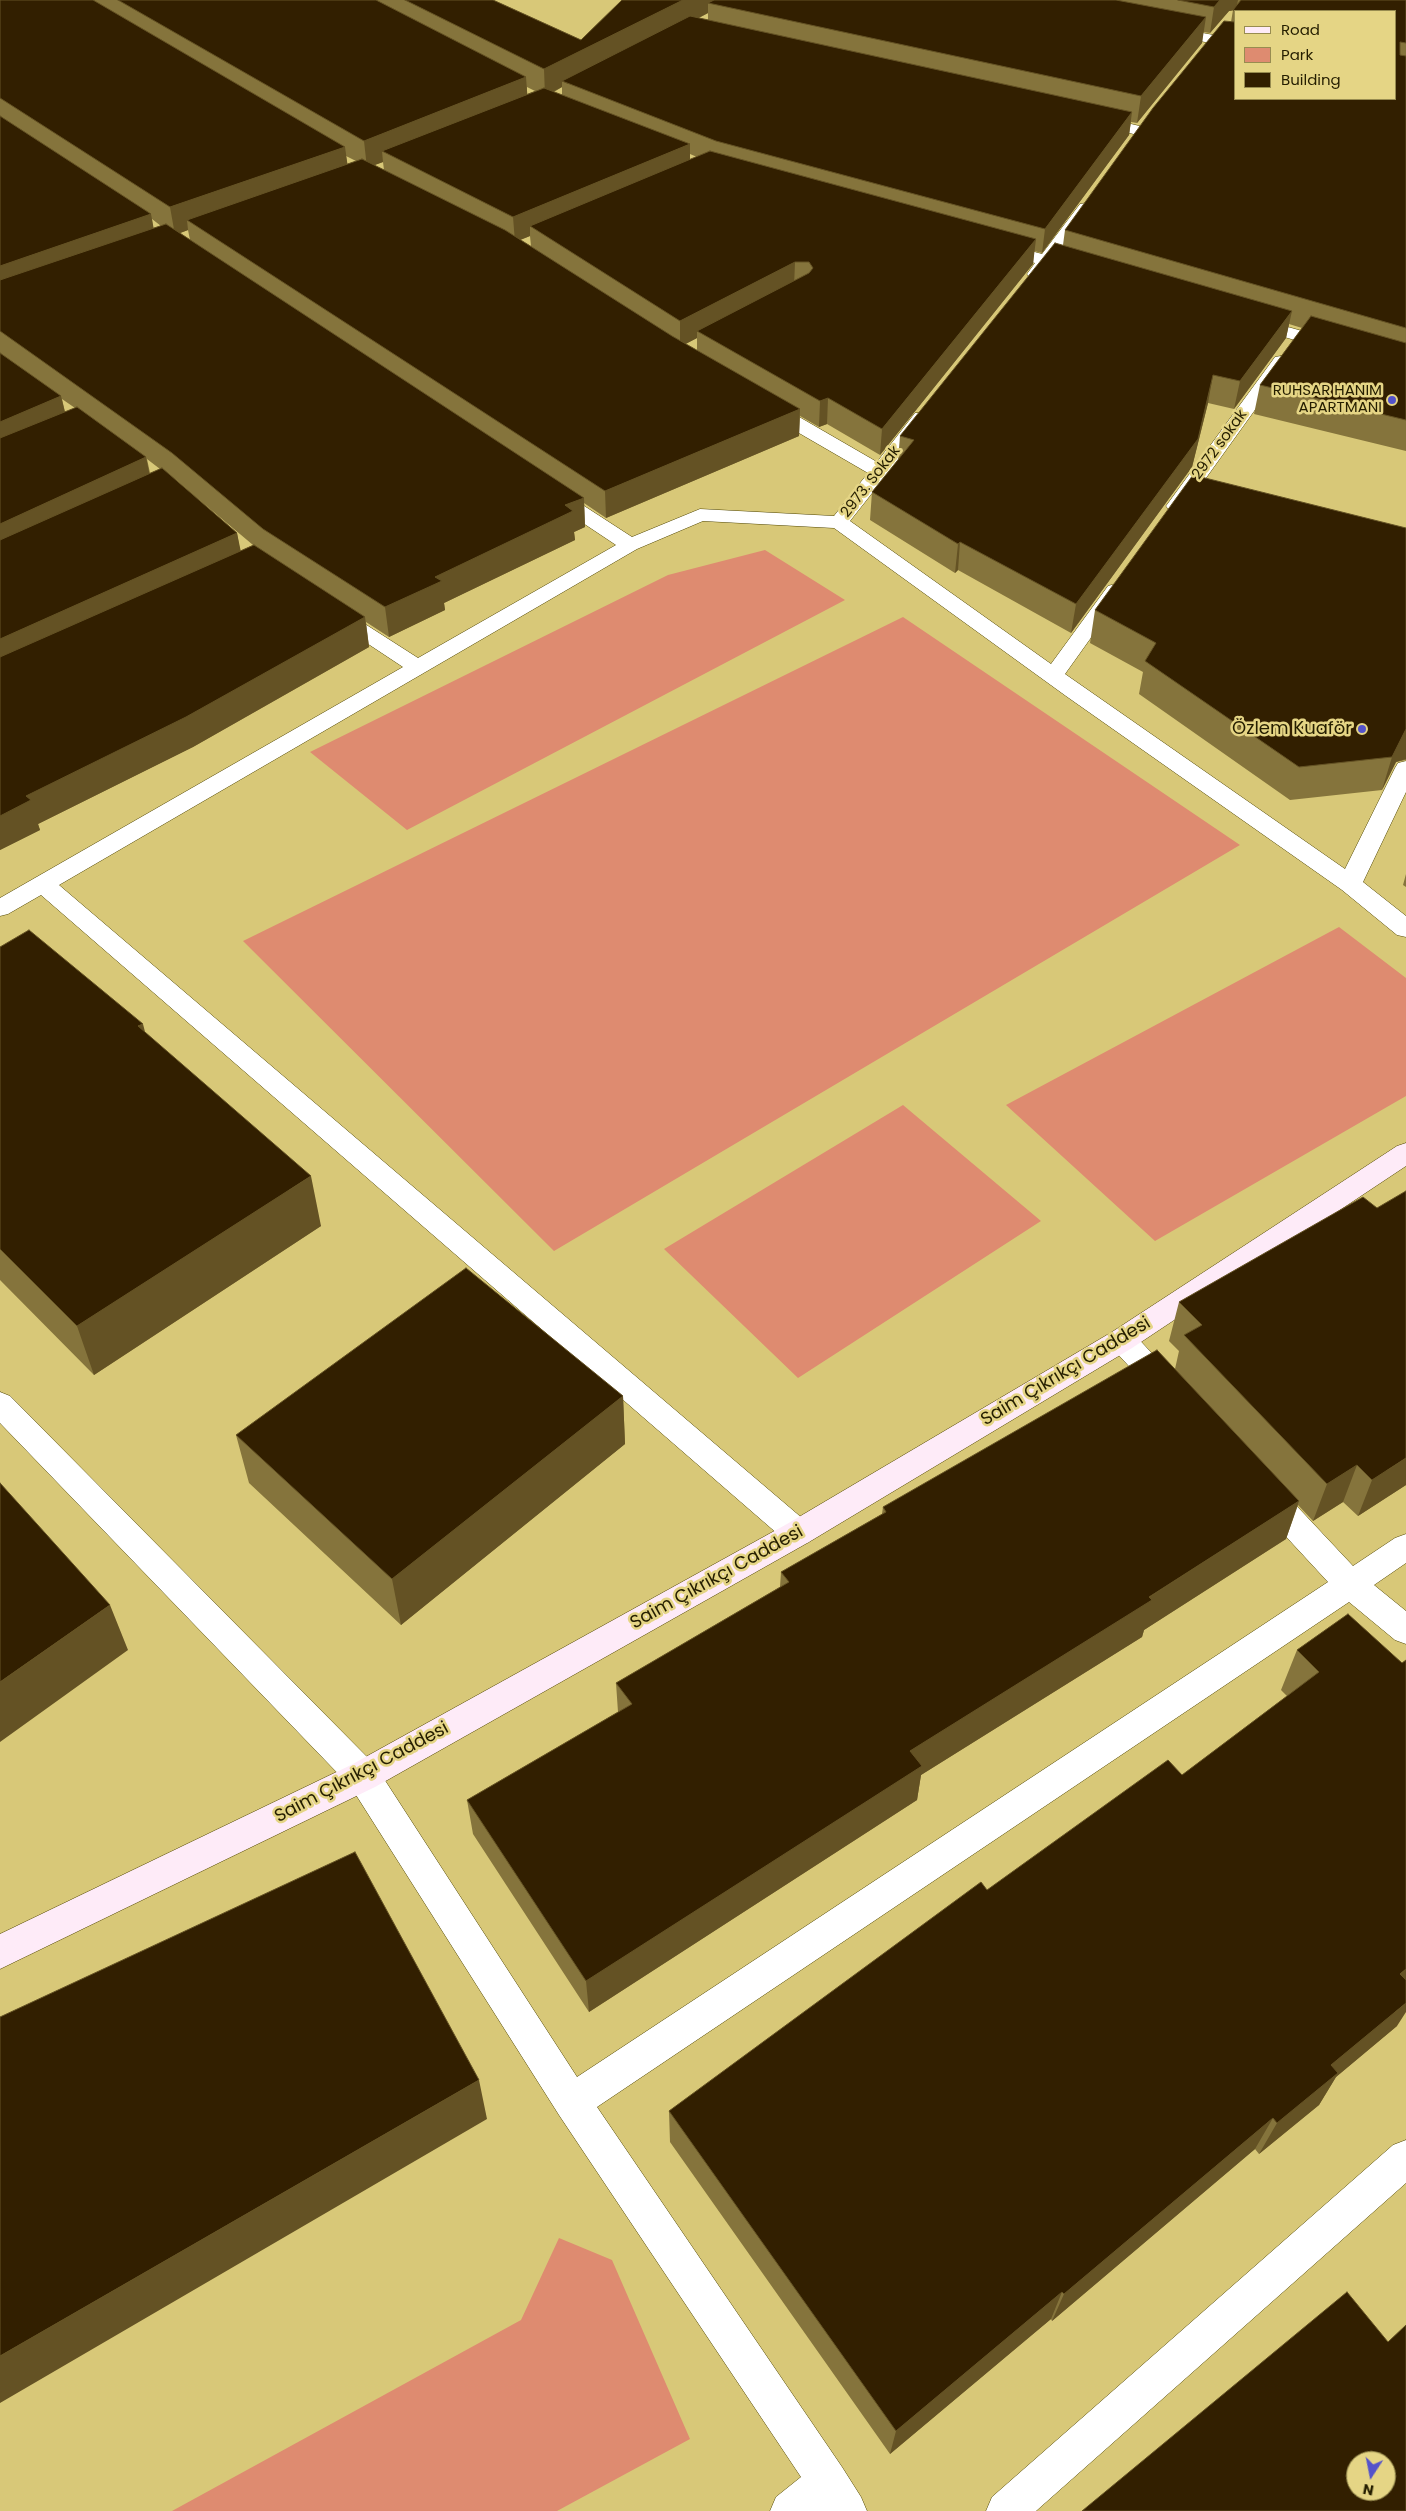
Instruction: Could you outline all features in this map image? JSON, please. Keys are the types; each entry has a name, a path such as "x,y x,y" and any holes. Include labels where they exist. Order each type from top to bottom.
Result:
{"main road":[{"name":"Saim Çıkrıkçı Caddesi","path":"0,1952 363,1776 798,1533 1122,1340 1406,1153"}],"street":[{"path":"1146,26 1219,34 1234,43"},
{"path":"1202,55 1219,34"},
{"path":"1075,116 1142,131"},
{"path":"1131,146 1154,116"},
{"path":"1028,284 1097,192"},
{"path":"981,243 1094,274"},
{"path":"1234,316 1406,366"},
{"name":"2972 sokak","path":"1163,523 1299,336"},
{"path":"754,400 880,471"},
{"name":"2973. Sokak","path":"839,522 935,401"},
{"path":"538,484 630,545"},
{"path":"0,908 416,666 630,545 700,515 839,522 1053,676 1350,884 1406,929"},
{"path":"1053,676 1129,571"},
{"path":"318,602 416,666"},
{"path":"1350,884 1406,768"},
{"path":"43,884 798,1533"},
{"path":"1122,1340 1182,1404"},
{"path":"0,1404 363,1776 572,2102 838,2496 790,2511"},
{"path":"1250,1476 1352,1584 1406,1630"},
{"path":"572,2102 1406,1547"},
{"path":"1006,2511 1406,2158"}],"green space":[{"path":"765,550 845,600 407,830 310,752 668,575"},
{"path":"903,617 1240,845 554,1251 243,941"},
{"path":"1339,927 1406,978 1406,1096 1155,1241 1006,1105"},
{"path":"903,1105 1041,1221 798,1378 664,1249"},
{"path":"559,2238 612,2260 690,2439 557,2511 172,2511 521,2320"}],"building":[{"path":"0,0 93,0 345,147 170,207 0,98"},
{"path":"118,0 376,0 526,77 364,141"},
{"path":"405,0 493,0 581,40 622,0 683,0 544,69"},
{"path":"714,0 1116,0 1206,17 1141,96 708,3"},
{"path":"1178,0 1220,0 1214,7"},
{"path":"1241,0 1406,0 1406,43 1400,42 1400,55 1406,56 1406,328 1065,230 1153,108 1224,21 1234,22 1234,100 1396,100 1396,10 1233,10"},
{"path":"690,16 1132,112 1045,229 716,141 562,81"},
{"path":"544,88 690,144 513,217 382,151"},
{"path":"0,116 151,214 0,266"},
{"path":"710,151 1036,239 882,429 828,398 820,401 697,331 809,273 813,268 809,262 795,262 680,321 530,226"},
{"path":"362,159 505,230 672,336 800,409 605,491 187,220"},
{"path":"166,224 584,498 565,505 573,511 435,577 442,581 385,607 263,529 172,453 0,331 0,280"},
{"path":"1055,243 1292,311 1240,381 1213,375 1198,439 1076,604 960,542 958,544 872,492 914,440 900,436"},
{"path":"1311,316 1406,343 1406,420 1260,385"},
{"path":"0,353 61,396 0,422"},
{"path":"77,407 146,457 0,524 0,438"},
{"path":"162,468 237,533 0,639 0,540"},
{"path":"1193,475 1406,528 1406,729 1392,757 1299,767 1145,661 1156,643 1095,610"},
{"path":"254,545 365,617 186,717 26,796 31,800 0,816 0,657"},
{"path":"29,930 143,1024 138,1026 311,1176 77,1326 0,1249 0,947"},
{"path":"1406,1191 1406,1458 1372,1480 1357,1465 1327,1484 1184,1335 1202,1325 1179,1302 1363,1197 1377,1208"},
{"path":"466,1268 623,1396 392,1579 236,1435"},
{"path":"1157,1350 1299,1501 1149,1597 1152,1600 910,1751 922,1766 586,1981 467,1800 632,1704 616,1683 789,1582 781,1572 886,1512 883,1507"},
{"path":"0,1483 110,1605 0,1682"},
{"path":"1348,1614 1402,1663 1406,1660 1406,1969 1400,1974 1406,1980 1406,2003 1331,2065 1338,2073 1277,2123 1273,2118 1064,2294 1062,2292 896,2431 669,2111 981,1882 987,1890 1168,1760 1182,1775 1319,1672 1297,1650"},
{"path":"355,1852 479,2080 0,2356 0,2017"},
{"path":"1347,2292 1388,2342 1406,2325 1406,2511 1082,2511"}],"place":[{"name":"RUHSAR HANIM APARTMANI","path":"1392,400"},
{"name":"Özlem Kuaför","path":"1362,729"}]}
